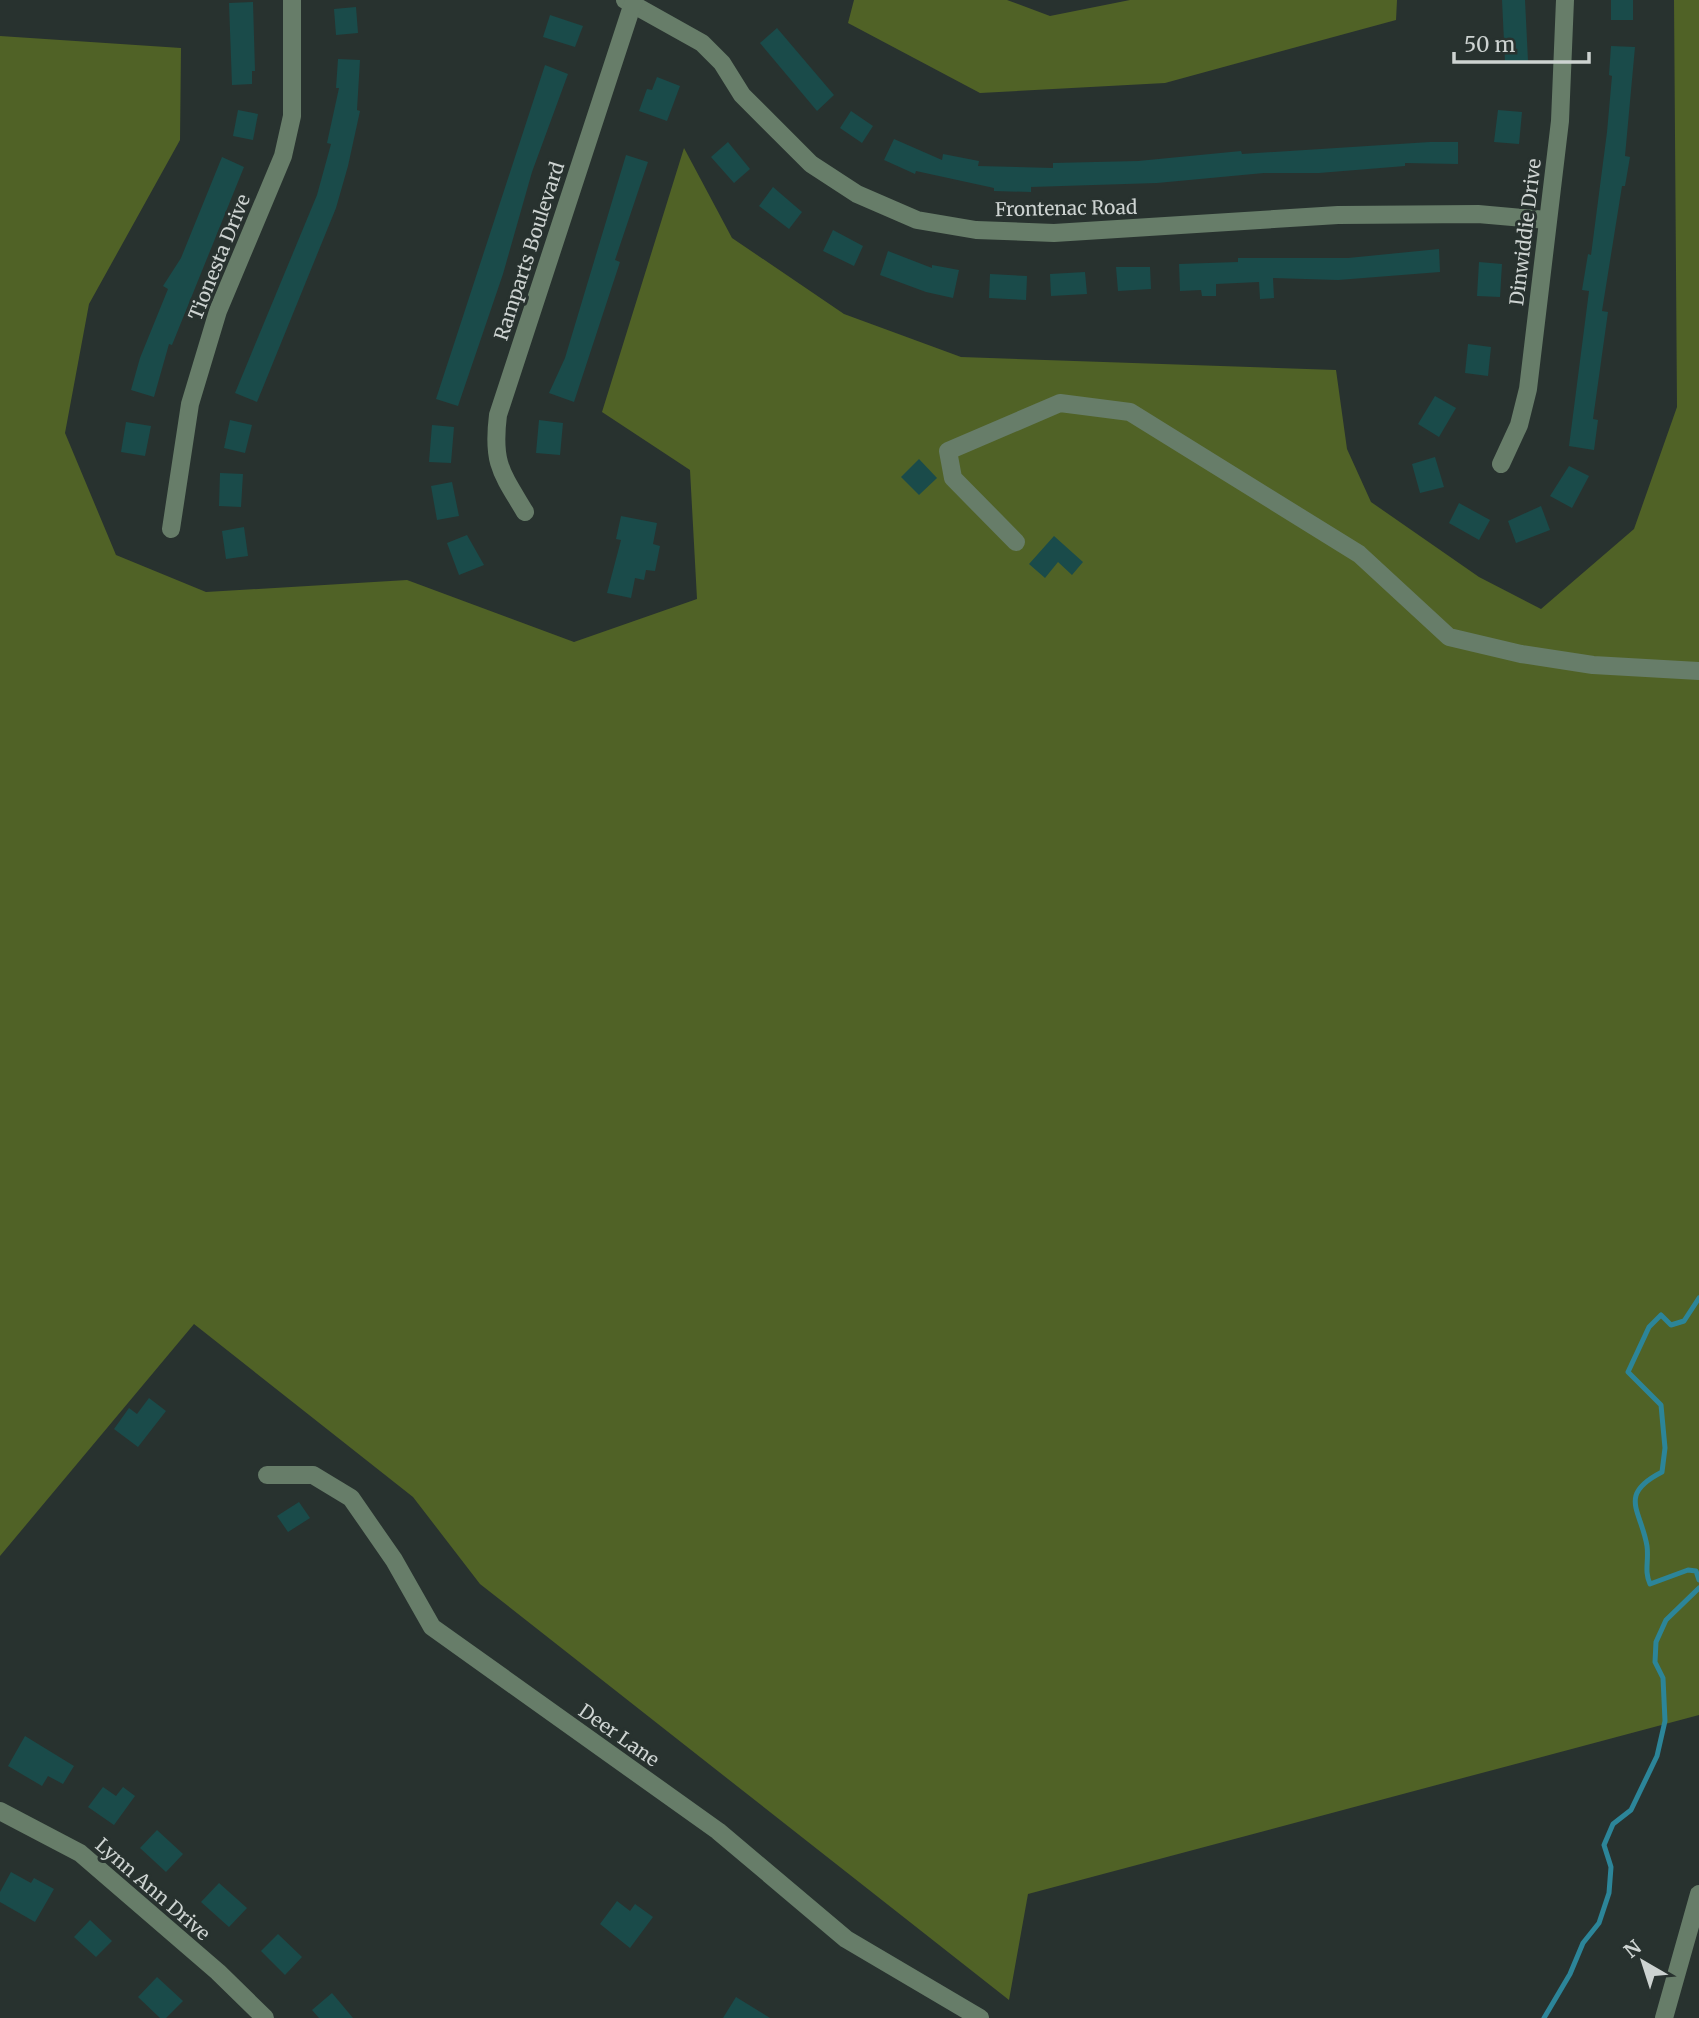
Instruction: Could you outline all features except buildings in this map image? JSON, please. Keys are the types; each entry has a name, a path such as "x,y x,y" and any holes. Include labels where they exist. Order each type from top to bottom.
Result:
{"street":[{"name":"Tionesta Drive","path":"171,529 190,404 218,311 283,156 292,117 292,0"},
{"name":"Dinwiddie Drive","path":"1501,464 1519,425 1528,389 1560,121 1565,0"},
{"name":"Frontenac Road","path":"631,1 702,43 722,64 742,95 811,164 857,194 918,219 976,230 1054,233 1338,215 1478,214 1547,220"},
{"name":"Ramparts Boulevard","path":"525,512 498,466 495,443 498,415 631,1"},
{"path":"1016,542 953,478 948,451 1060,403 1130,412 1359,554 1449,637 1521,654 1593,665 1699,671"},
{"name":"Deer Lane","path":"267,1475 313,1475 351,1497 394,1560 432,1628 719,1832 846,1939 980,2018"},
{"name":"Lynn Ann Drive","path":"0,1811 80,1853 218,1972 265,2018"},
{"path":"1664,2018 1699,1894"}],"green space":[{"path":"854,0 1007,0 1050,16 1130,0 1397,0 1396,20 1165,83 980,93 848,23"},
{"path":"1674,0 1699,0 1699,1715 1028,1894 1009,2000 480,1584 413,1497 194,1324 0,1556 0,36 181,48 180,140 89,304 65,433 116,555 206,592 407,580 574,642 697,599 690,470 602,412 684,148 732,238 844,314 961,357 1336,370 1347,449 1371,502 1479,577 1541,609 1634,529 1677,407"}],"waterway":[{"path":"1699,1298 1684,1321 1671,1325 1661,1315 1649,1327 1628,1372 1661,1405 1665,1448 1662,1472 1640,1488 1635,1504 1647,1546 1648,1579 1650,1584 1688,1570 1696,1571 1699,1580"},
{"path":"1544,2018 1570,1974 1583,1943 1599,1923 1609,1893 1611,1867 1604,1845 1613,1824 1631,1810 1657,1756 1665,1721 1663,1678 1655,1662 1656,1642 1666,1620 1699,1588"}]}
